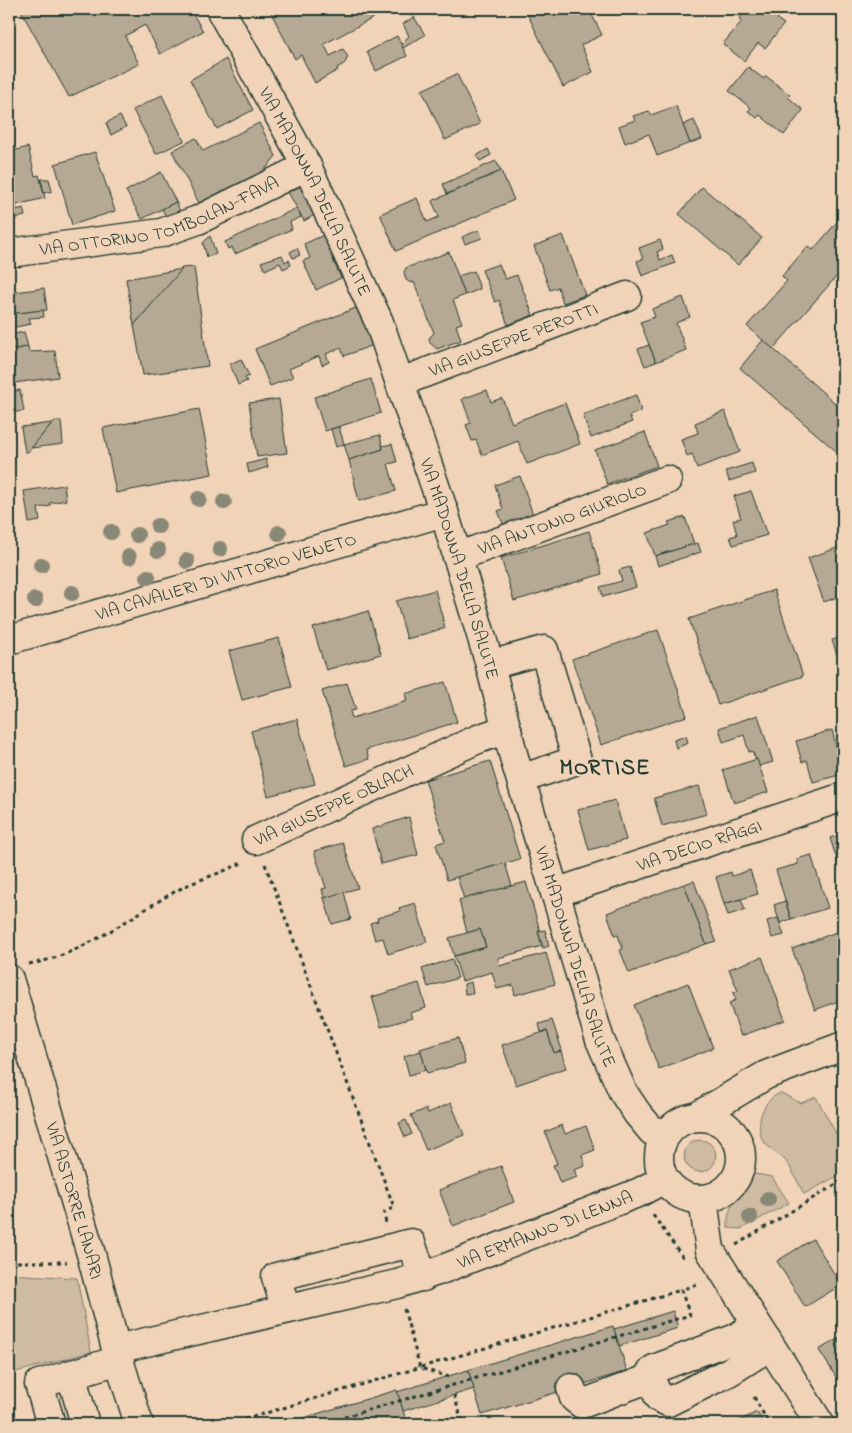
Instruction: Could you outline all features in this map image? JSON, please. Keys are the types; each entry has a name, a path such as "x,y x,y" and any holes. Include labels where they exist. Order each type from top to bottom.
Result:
{"street":[{"name":"VIA MADONNA DELLA SALUTE","path":"220,9 306,166 379,322 444,512 490,665 521,779 600,1040 623,1092 637,1113 652,1131 667,1133"},
{"name":"VIA OTTORINO TOMBOLAN-FAVA","path":"9,253 161,234 198,220 306,166"},
{"name":"VIA GIUSEPPE PEROTTI","path":"400,382 627,296"},
{"name":"VIA ANTONIO GIURIOLO","path":"457,557 667,480"},
{"name":"VIA CAVALIERI DI VITTORIO VENETO","path":"9,640 444,512"},
{"path":"490,665 544,650 577,760 521,779"},
{"name":"VIA GIUSEPPE OBLACH","path":"256,840 478,739 507,729"},
{"name":"VIA DECIO RAGGI","path":"555,893 843,796"},
{"name":"VIA ASTORRE LANARI","path":"17,972 117,1354 139,1424"},
{"path":"696,1117 714,1119 730,1129 741,1149 741,1166 738,1174 723,1192 703,1199 686,1196 673,1190 664,1179 659,1156 667,1133 680,1122 696,1117 766,1075 841,1052"},
{"path":"730,1129 751,1083"},
{"name":"VIA ERMANNO DI LENNA","path":"51,1424 39,1384 71,1374 117,1354 286,1309 423,1276 640,1192 664,1179"},
{"path":"703,1199 710,1250 820,1424"},
{"path":"286,1309 276,1277 411,1243 423,1276"},
{"path":"571,1388 574,1398 582,1404 650,1378 649,1375 654,1369 736,1338 763,1335"},
{"path":"71,1374 85,1424"}],"path":[{"name":"VIA GIUSEPPE OBLACH","path":"17,972 51,961 109,932 178,890 242,863 256,840"},
{"path":"256,840 394,1207 384,1213 391,1248"},
{"path":"735,1245 843,1180"},
{"path":"653,1214 686,1262"},
{"path":"9,1262 63,1264 91,1254"},
{"path":"228,1424 700,1283"},
{"path":"321,1424 690,1315 681,1290"},
{"path":"403,1303 420,1368"},
{"path":"420,1368 449,1377"},
{"path":"454,1395 463,1424"},
{"path":"754,1397 769,1424"}],"shaded area":[{"path":"781,1093 801,1103 816,1097 843,1146 843,1173 804,1194 785,1160 766,1145 759,1128 765,1106"},
{"path":"700,1140 712,1144 716,1156 712,1168 700,1172 688,1168 684,1156 688,1144"},
{"path":"750,1173 772,1177 789,1203 741,1229 728,1228 731,1206"},
{"path":"9,1274 77,1278 91,1352 9,1374"}],"building":[{"path":"20,9 190,9 203,31 160,54 145,25 125,36 139,64 69,97"},
{"path":"269,9 373,9 377,16 324,44 330,56 343,49 348,57 345,63 337,68 338,70 315,83 301,55 295,59"},
{"path":"525,9 589,9 602,35 581,45 593,72 563,87"},
{"path":"747,9 749,11 751,9 786,9 777,19 784,24 765,48 758,43 744,61 723,44 742,21 739,19"},
{"path":"414,17 425,35 403,48 401,44 409,36 403,24"},
{"path":"397,36 407,56 376,71 367,52"},
{"path":"226,59 253,110 217,129 190,80"},
{"path":"748,67 764,79 766,76 790,95 788,97 803,110 784,135 760,115 757,118 748,111 751,108 729,91"},
{"path":"457,74 480,124 445,140 422,90"},
{"path":"162,95 184,141 156,154 133,110"},
{"path":"676,106 690,143 657,156 649,134 625,143 619,126 635,120 633,116 649,111 651,115"},
{"path":"120,116 126,127 111,135 106,123"},
{"path":"694,120 702,139 690,143 683,125"},
{"path":"259,123 276,156 259,177 200,205 172,151 196,138 203,151"},
{"path":"28,147 35,176 39,175 45,198 16,205 17,210 23,208 25,216 9,220 9,152"},
{"path":"488,149 491,155 480,161 476,156"},
{"path":"95,152 115,211 72,225 55,164"},
{"path":"496,161 501,171 447,194 443,184"},
{"path":"501,171 514,200 396,251 380,214 417,198 427,222 439,217 432,201"},
{"path":"161,172 176,202 142,219 126,191"},
{"path":"41,179 49,179 52,191 44,193"},
{"path":"305,184 320,212 304,221 288,192"},
{"path":"702,187 762,238 738,265 679,214"},
{"path":"176,202 182,216 169,222 162,209"},
{"path":"297,208 301,217 290,222 292,229 235,254 232,247 228,249 225,242"},
{"path":"843,215 843,269 773,349 747,326 787,281 782,276 808,246 813,250"},
{"path":"479,230 482,238 465,244 462,237"},
{"path":"328,233 337,252 331,255 341,278 316,290 303,261 310,258 304,244"},
{"path":"563,235 585,295 563,303 558,287 550,290 534,246"},
{"path":"210,236 216,254 207,257 203,243"},
{"path":"660,240 663,249 657,252 660,260 672,255 675,263 642,276 637,261 643,259 639,248"},
{"path":"297,248 300,255 293,258 290,252"},
{"path":"449,252 465,295 453,300 462,323 456,325 461,340 437,349 430,343 429,338 434,333 414,282 411,283 406,280 404,272 406,268"},
{"path":"282,255 285,262 289,260 291,265 283,269 280,263 265,270 261,262"},
{"path":"499,264 505,279 517,275 533,315 508,325 499,300 495,302 482,270"},
{"path":"194,267 208,366 143,375 134,325 182,268"},
{"path":"182,269 134,325 126,279"},
{"path":"474,271 480,289 465,295 458,276"},
{"path":"44,288 47,310 9,314 9,293"},
{"path":"683,297 690,317 676,323 686,350 656,362 640,322 655,317 652,309"},
{"path":"358,307 373,345 344,356 341,348 326,354 329,362 322,365 319,356 289,369 293,377 270,386 255,349"},
{"path":"43,310 44,317 29,318 31,324 10,328 9,314"},
{"path":"24,332 28,347 9,350 9,335"},
{"path":"763,340 843,410 843,457 740,368"},
{"path":"649,345 656,362 645,366 638,349"},
{"path":"28,347 29,352 55,351 58,377 14,383 9,350"},
{"path":"241,359 249,376 245,378 247,381 238,385 230,364"},
{"path":"371,379 381,413 325,431 314,397"},
{"path":"20,390 24,411 9,413 9,392"},
{"path":"487,390 491,402 502,398 512,423 565,403 580,444 527,464 518,441 482,455 476,440 472,441 466,425 471,423 462,399"},
{"path":"636,395 641,411 629,416 632,422 591,438 583,415"},
{"path":"279,399 287,453 257,457 249,403"},
{"path":"199,409 212,474 116,493 103,428"},
{"path":"725,411 740,452 697,468 692,454 687,456 681,439 698,433 695,423"},
{"path":"61,421 63,444 31,448 53,422"},
{"path":"52,423 28,452 25,452 21,427"},
{"path":"339,427 344,444 336,447 331,429"},
{"path":"645,432 657,466 607,484 595,450"},
{"path":"380,435 383,449 349,460 344,444"},
{"path":"392,444 397,462 388,464 396,491 359,501 349,460 383,449 382,446"},
{"path":"266,459 268,467 249,473 247,464"},
{"path":"752,463 755,473 729,481 726,471"},
{"path":"520,476 533,515 504,526 498,511 503,509 495,485"},
{"path":"64,485 66,500 50,503 50,506 38,508 40,521 29,523 24,491"},
{"path":"751,491 767,535 733,545 730,537 737,535 733,520 741,518 734,496"},
{"path":"685,517 694,544 655,556 647,533 670,525 668,522"},
{"path":"589,531 602,574 514,601 501,558"},
{"path":"698,543 701,552 658,566 655,556"},
{"path":"843,546 843,595 824,602 808,558"},
{"path":"630,567 636,587 603,597 600,587 622,581 619,570"},
{"path":"435,590 445,628 407,639 396,601"},
{"path":"774,590 803,676 718,705 689,619"},
{"path":"368,611 381,654 326,670 313,628"},
{"path":"658,630 687,716 601,745 572,659"},
{"path":"843,637 843,673 832,640"},
{"path":"279,638 292,687 242,700 229,651"},
{"path":"445,682 457,722 366,750 369,759 346,766 322,691 347,683 356,710 350,711 352,718 407,701 405,694"},
{"path":"758,715 773,762 759,766 752,751 749,752 744,735 723,742 719,728"},
{"path":"297,719 315,784 268,796 251,731"},
{"path":"832,730 843,774 813,782 807,760 802,762 796,741"},
{"path":"686,736 688,743 676,748 674,740"},
{"path":"757,759 768,792 734,803 723,770"},
{"path":"490,761 520,859 447,880 436,844 445,841 425,780"},
{"path":"699,786 707,814 662,826 654,798"},
{"path":"615,800 626,840 589,850 578,810"},
{"path":"409,817 418,855 381,864 372,829"},
{"path":"843,834 843,879 830,838"},
{"path":"343,843 358,888 324,898 322,889 326,888 314,851"},
{"path":"811,855 828,908 791,919 776,870 798,864 797,859"},
{"path":"505,863 512,886 464,899 457,877"},
{"path":"750,870 758,894 724,904 716,877 731,872 732,876"},
{"path":"694,881 716,941 706,944 684,884"},
{"path":"526,882 540,931 538,931 542,946 498,958 499,966 546,953 555,984 515,995 513,985 497,989 492,972 462,981 454,956 486,947 480,929 467,933 459,900"},
{"path":"684,884 706,944 629,973 620,950 623,949 618,935 615,936 607,913"},
{"path":"344,892 351,919 332,924 324,898"},
{"path":"741,899 745,910 728,915 724,904"},
{"path":"785,901 791,919 780,923 774,905"},
{"path":"415,903 427,942 388,954 383,938 375,940 370,923 378,921 377,918 400,911 399,908"},
{"path":"843,905 843,914 842,915 839,906"},
{"path":"778,918 784,935 772,938 767,921"},
{"path":"480,929 486,947 454,956 449,938"},
{"path":"545,930 549,946 543,948 538,931"},
{"path":"839,931 843,942 843,999 815,1010 792,949"},
{"path":"762,957 785,1020 741,1036 729,1003 736,1000 733,993 738,991 729,969"},
{"path":"452,959 458,978 428,987 422,969"},
{"path":"471,982 473,993 465,994 464,984"},
{"path":"419,983 426,1008 410,1013 412,1018 381,1027 372,997"},
{"path":"688,983 713,1048 659,1069 634,1005"},
{"path":"552,1020 562,1050 554,1053 547,1031 541,1032 539,1024"},
{"path":"547,1031 554,1053 561,1051 566,1068 516,1085 502,1045"},
{"path":"458,1038 465,1063 427,1073 420,1049"},
{"path":"421,1051 426,1070 409,1075 404,1056"},
{"path":"451,1103 464,1135 426,1150 411,1115 426,1109 428,1113"},
{"path":"406,1120 412,1134 405,1137 399,1123"},
{"path":"562,1125 565,1134 586,1126 595,1150 582,1155 585,1166 574,1170 577,1177 560,1183 553,1165 557,1164 545,1132"},
{"path":"501,1166 514,1202 453,1226 439,1190"},
{"path":"813,1239 841,1285 805,1307 777,1261"},
{"path":"673,1311 678,1328 619,1346 614,1329"},
{"path":"613,1326 627,1371 482,1415 468,1370"},
{"path":"843,1335 843,1349 837,1339"},
{"path":"837,1339 843,1349 843,1388 819,1350"},
{"path":"468,1370 474,1389 403,1411 397,1392"},
{"path":"397,1390 407,1424 283,1424"},
{"path":"757,1412 764,1424 733,1424"}],"district":[{"name":"MORTISE","path":"605,766"}]}
